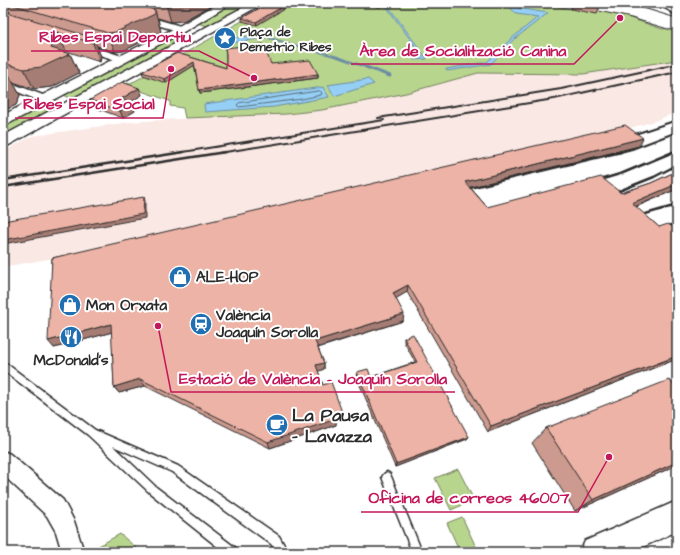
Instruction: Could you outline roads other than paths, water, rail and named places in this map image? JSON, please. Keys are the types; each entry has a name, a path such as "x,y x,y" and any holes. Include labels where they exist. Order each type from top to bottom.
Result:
{"main road":[{"path":"3,120 181,29 227,3"},
{"path":"3,142 260,3"},
{"path":"606,3 673,17"},
{"path":"589,4 673,17"},
{"path":"181,29 202,35"},
{"path":"596,552 677,516"}],"street":[{"path":"622,3 651,9 673,17"},
{"path":"134,16 181,29"},
{"path":"73,44 122,59"},
{"path":"3,83 44,100"},
{"path":"3,461 55,508 66,528 73,552"}],"lane":[{"path":"3,365 91,432 153,490 232,552"},
{"path":"91,432 175,469 275,540 284,552"},
{"path":"387,477 417,552"},
{"path":"66,528 80,545 82,552"}],"water":[{"path":"386,6 388,6 427,59 414,60 413,55 420,55 423,57"},
{"path":"510,7 548,13 512,41 491,64 447,71 446,69 487,62 511,39 538,17 516,14"},
{"path":"262,35 270,37 226,44 224,39"},
{"path":"368,79 374,84 334,96 328,85"},
{"path":"323,87 329,97 274,107 205,112 204,104"}],"waterway":[{"path":"269,38 338,57 368,68"},
{"path":"366,67 390,76"}],"railway":[{"path":"658,68 677,64"},
{"path":"378,118 561,89 663,67"},
{"path":"219,153 554,99 677,72"},
{"path":"177,153 384,120"},
{"path":"626,137 677,120"},
{"path":"619,153 677,132"},
{"path":"673,152 677,150"},
{"path":"3,180 184,152"},
{"path":"3,187 225,152"},
{"path":"593,182 623,173 673,152"},
{"path":"461,190 619,153"},
{"path":"609,195 654,177 677,165"},
{"path":"635,217 677,205"},
{"path":"660,229 677,223"}],"place":[{"name":"Àrea de Socialització Canina","path":"620,18"},
{"name":"Plaça de Demetrio Ribes","path":"225,38"},
{"name":"Ribes Espai Social","path":"171,69"},
{"name":"Ribes Espai Deportiu","path":"254,78"},
{"name":"ALE-HOP","path":"180,277"},
{"name":"Mon Orxata","path":"70,305"},
{"name":"València Joaquín Sorolla","path":"201,324"},
{"name":"Estació de València - Joaquín Sorolla","path":"158,326"},
{"name":"McDonald's","path":"71,337"},
{"name":"La Pausa - Lavazza","path":"277,425"},
{"name":"Oficina de correos 46007","path":"609,457"}]}
